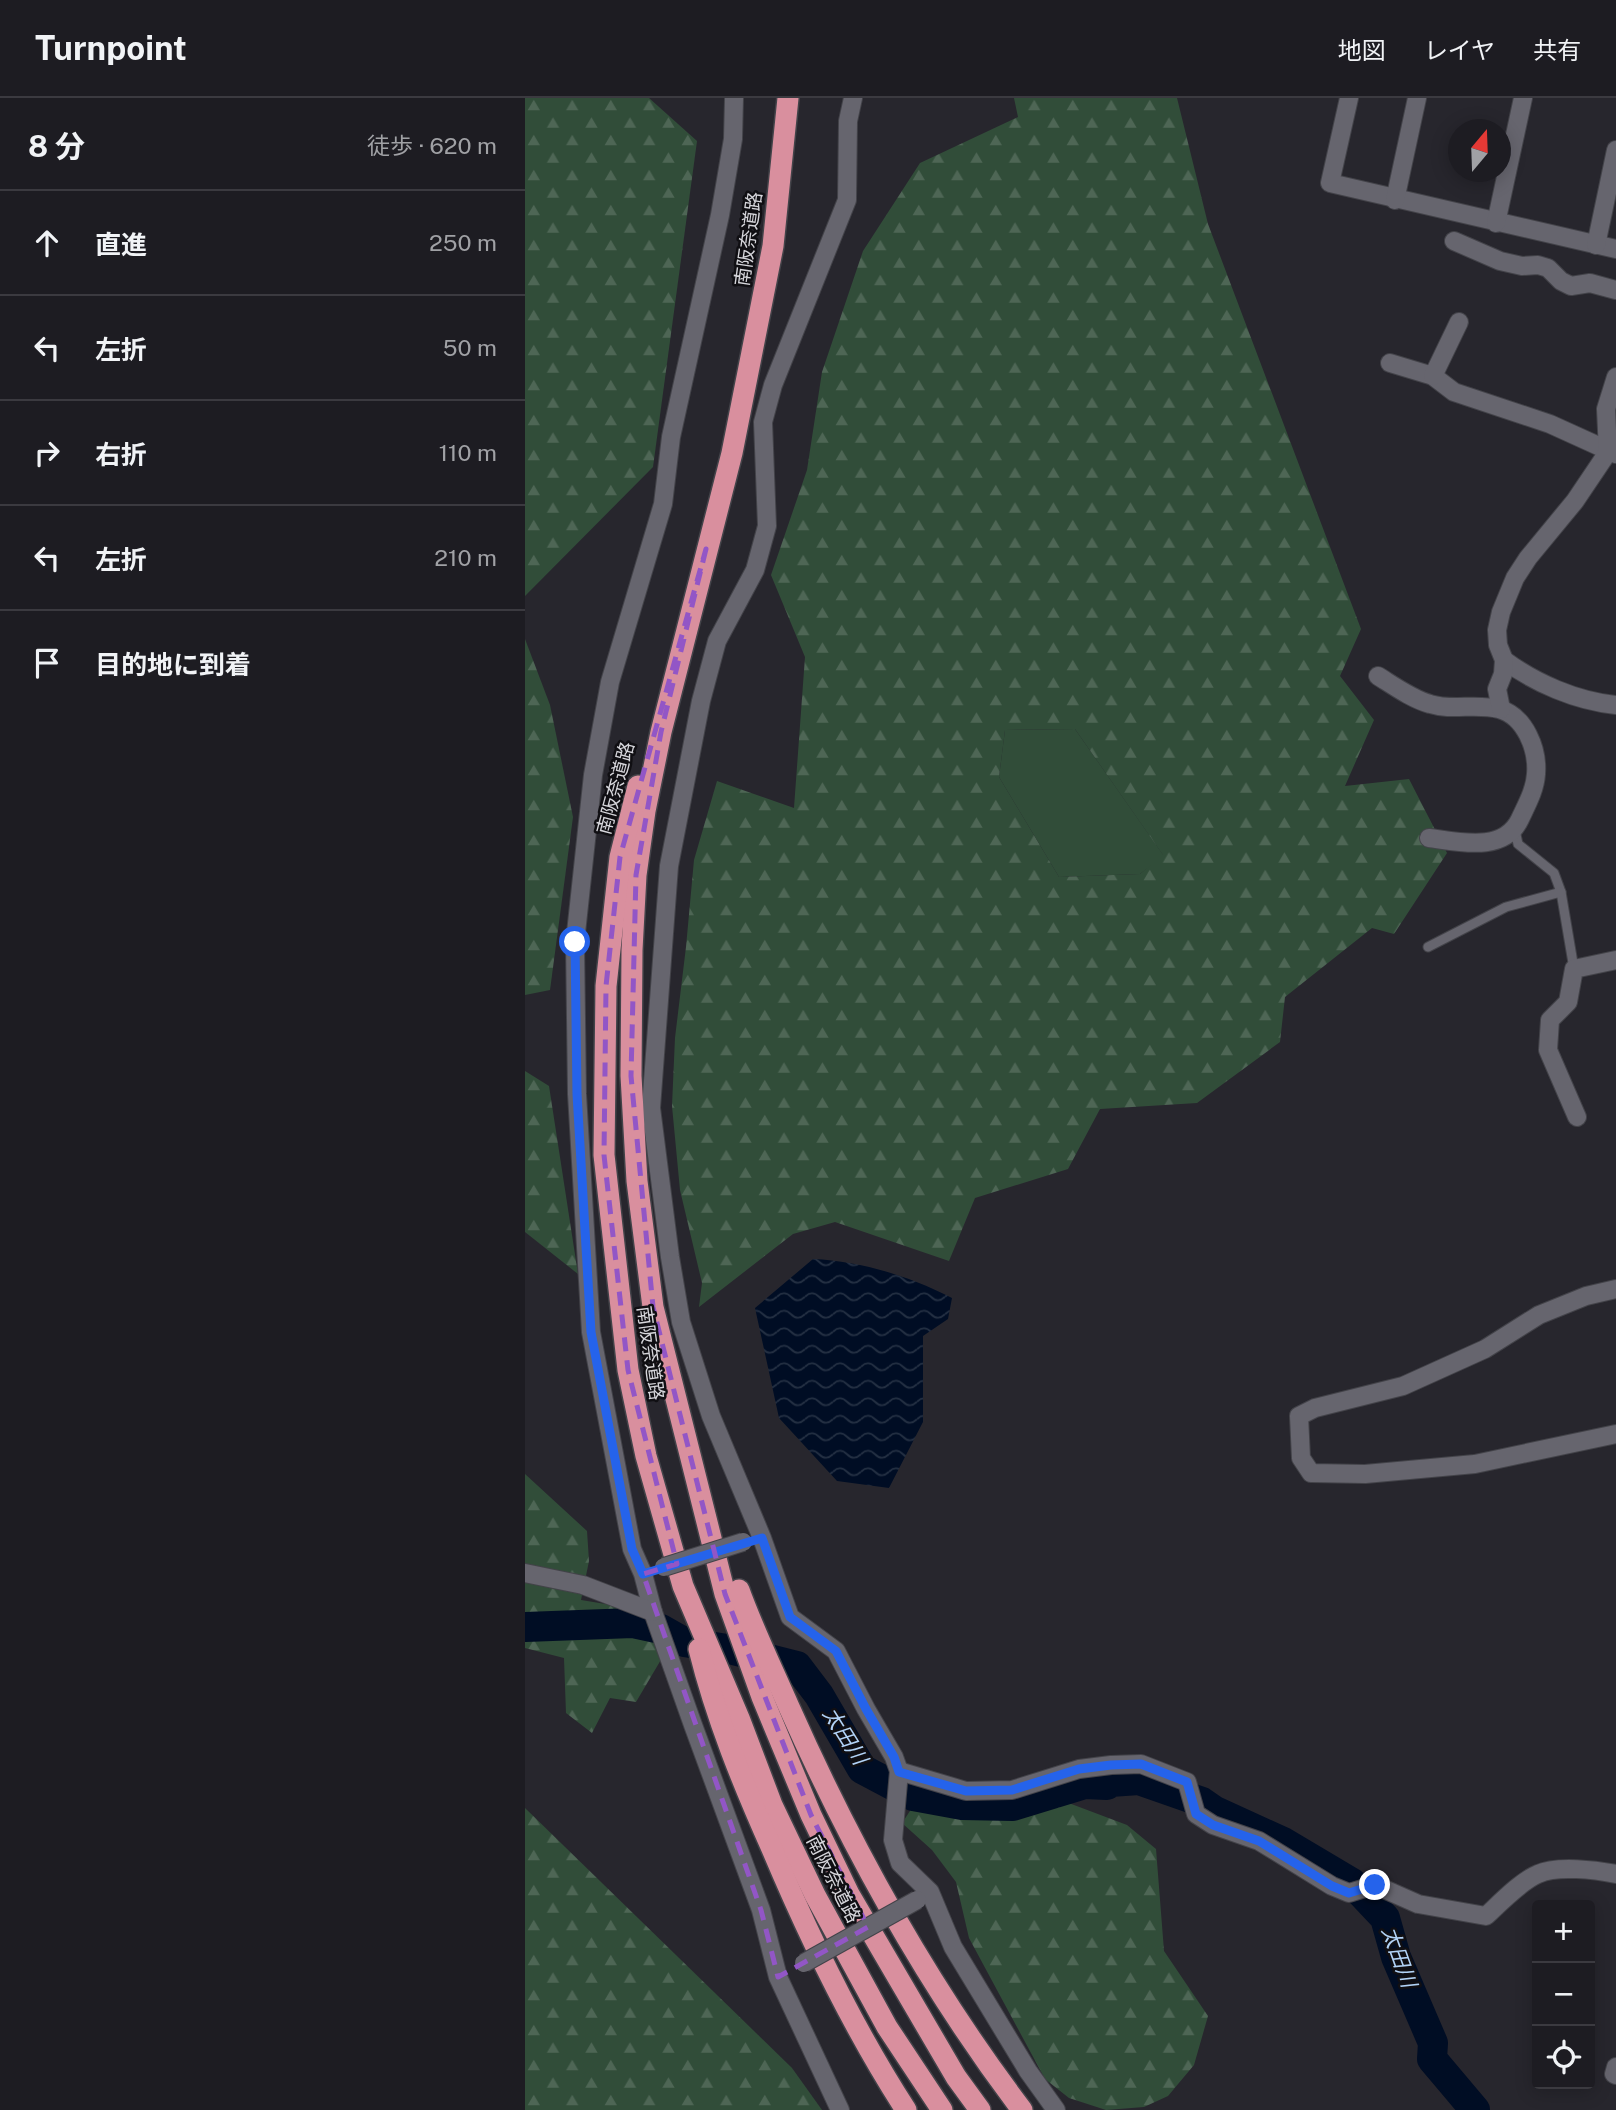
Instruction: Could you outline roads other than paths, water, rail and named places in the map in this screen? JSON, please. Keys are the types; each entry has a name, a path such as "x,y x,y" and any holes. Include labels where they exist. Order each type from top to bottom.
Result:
{"highway":[{"name":"南阪奈道路","path":"788,98 773,246 732,453 625,835 614,902 606,986 604,1155 628,1370 646,1456 683,1586 739,1718 772,1805 815,1895 887,2027 942,2110"},
{"name":"南阪奈道路","path":"706,549 661,732 645,811 636,876 632,950 631,1076 636,1181 653,1307 725,1594 762,1697 811,1815 849,1894 956,2077 980,2110"},
{"path":"701,1501 732,1569 757,1635 821,1780 844,1825 935,1986 1022,2110"},
{"path":"683,1586 711,1699 757,1815 800,1914 884,2076 906,2110"}],"street":[{"path":"734,98 733,139 720,215 671,438 663,505 610,682 593,775 575,942 577,1094 591,1332 632,1549 761,1910 778,1977 840,2110"},
{"path":"853,98 848,121 847,200 773,385 763,422 767,526 755,570 717,641 701,701 669,866 651,1108 681,1322 711,1416 762,1538 790,1617 836,1651 894,1757 899,1772 893,1840 900,1863 923,1896 1028,2071 1056,2110"},
{"path":"1349,98 1330,183 1616,249"},
{"path":"1395,200 1417,98"},
{"path":"1496,222 1523,98"},
{"path":"1596,245 1616,150"},
{"path":"1454,241 1500,261 1548,268 1561,281 1571,286 1590,283 1616,290"},
{"path":"1433,376 1459,322"},
{"path":"1390,363 1433,376 1454,392 1550,424 1612,453"},
{"path":"1501,709 1497,689 1503,674 1504,660 1498,645 1497,630 1514,578 1612,453 1606,409 1616,377"},
{"path":"1504,660 1523,674 1567,694 1616,705"},
{"path":"1378,676 1429,704 1501,709 1529,734 1536,772 1532,794 1515,830 1492,842 1468,843 1429,838"},
{"path":"1577,1117 1548,1050 1550,1020 1568,1002 1574,969 1616,960"},
{"path":"1616,1289 1586,1296 1539,1315 1485,1349 1403,1386 1315,1408 1299,1416 1301,1458 1311,1473 1365,1474 1475,1464 1616,1434"},
{"path":"643,1574 762,1538"},
{"path":"525,1573 583,1585 653,1612"},
{"path":"899,1772 966,1791 1012,1790 1079,1769 1141,1764 1187,1782 1196,1814 1213,1825 1259,1841 1332,1886 1349,1893 1375,1885 1418,1904 1486,1916 1506,1897 1539,1873 1583,1868 1616,1874"},
{"path":"778,1977 923,1896"},
{"path":"1616,2067 1616,2075"}],"lane":[{"path":"1515,830 1517,844 1555,873 1561,892 1574,969"},
{"path":"1428,947 1506,907 1561,892"}],"water":[{"path":"813,1259 884,1271 952,1298 948,1319 923,1336 923,1422 889,1488 837,1481 779,1418 755,1308"}],"waterway":[{"name":"太田川","path":"525,1627 633,1623 661,1629 684,1642 733,1650 797,1666 819,1695 862,1769 913,1796 962,1805 1013,1806 1085,1784 1107,1785 1110,1782 1139,1780 1202,1802 1215,1811 1283,1842 1352,1883 1385,1918 1396,1957 1433,2043 1432,2059 1475,2110"}]}
